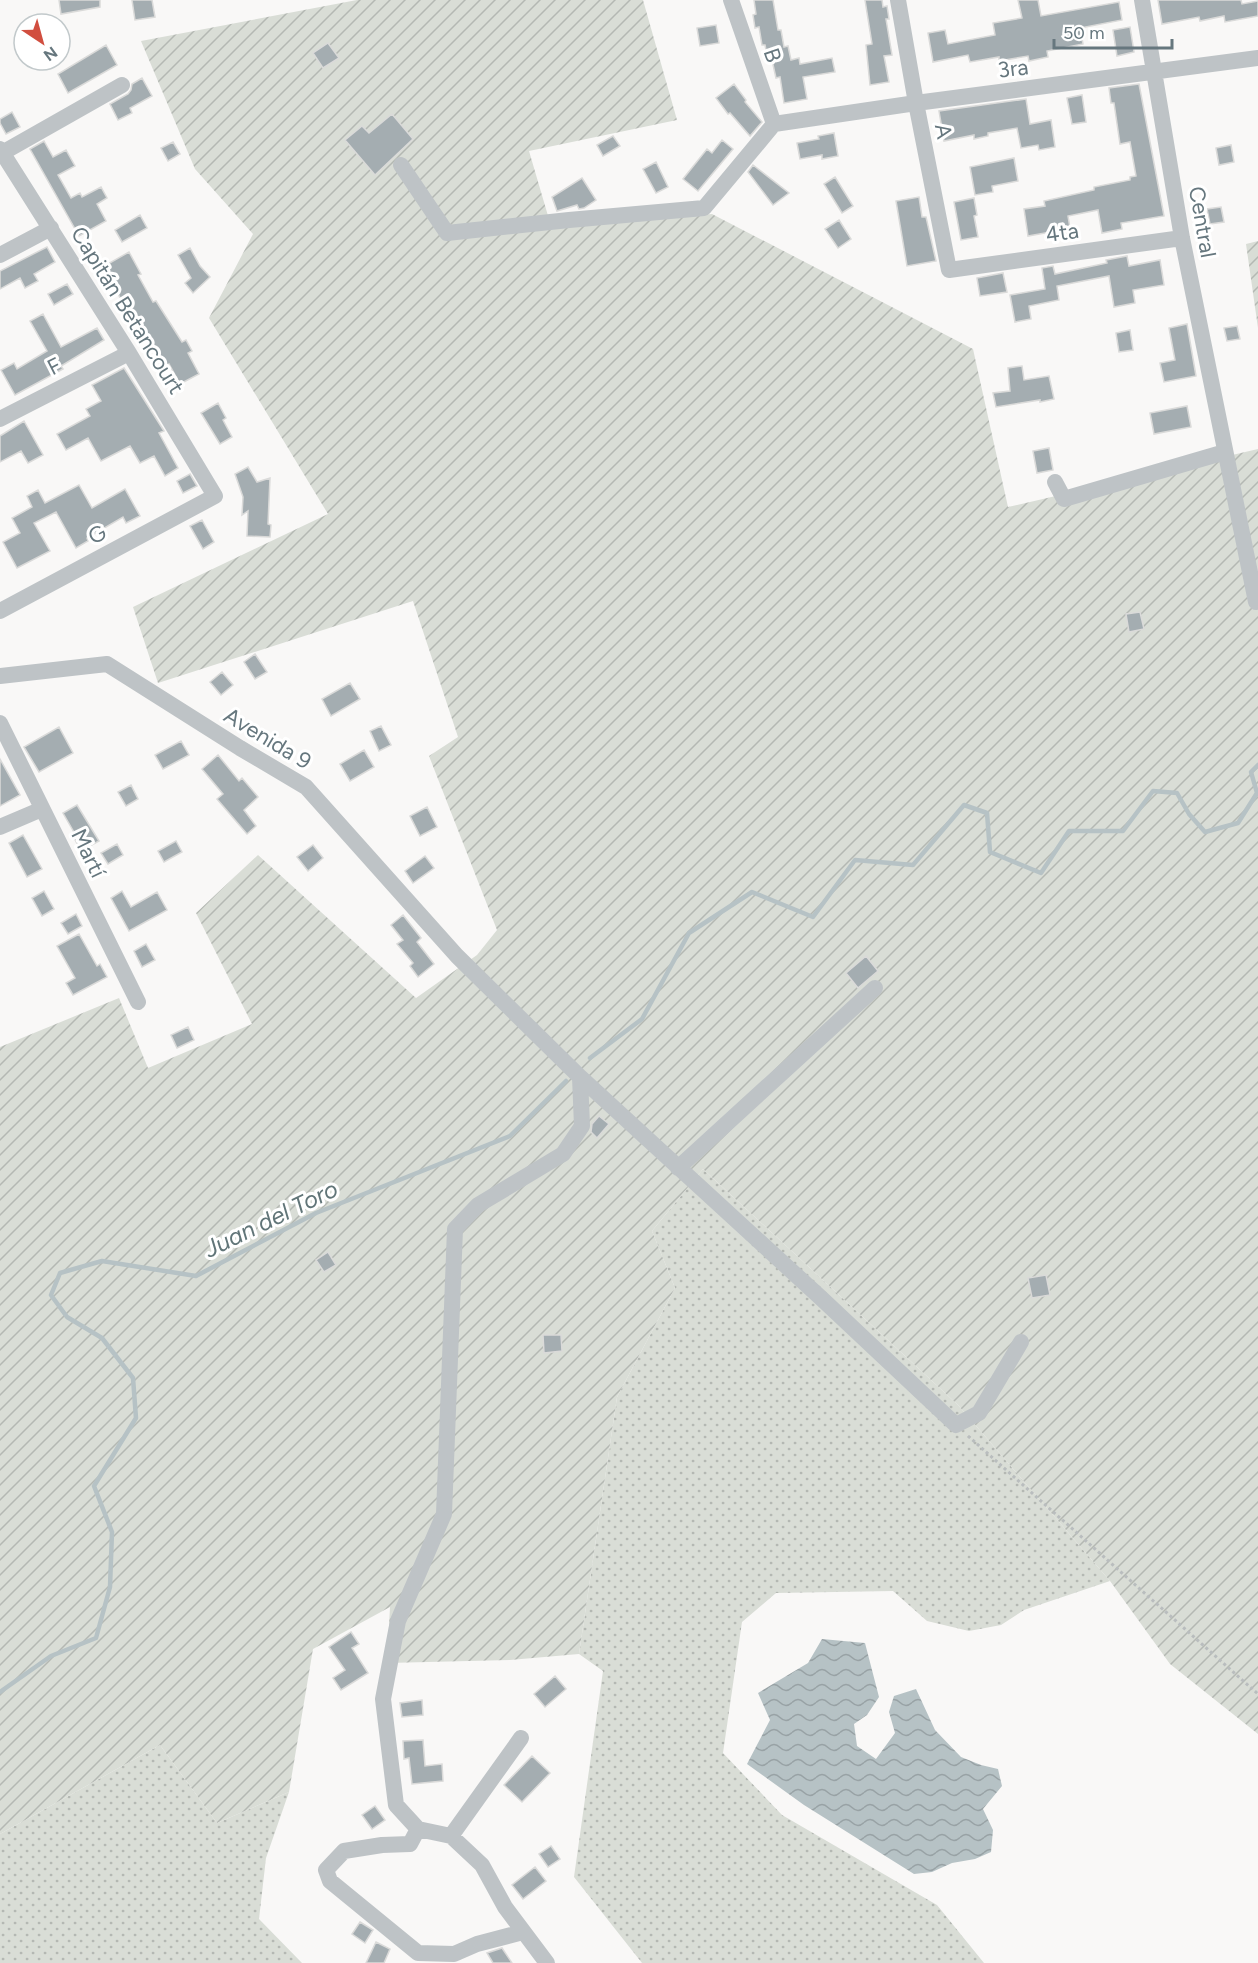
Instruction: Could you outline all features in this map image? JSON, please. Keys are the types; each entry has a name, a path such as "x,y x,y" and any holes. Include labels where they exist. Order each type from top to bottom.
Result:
{"street":[{"name":"B","path":"731,0 774,124"},
{"name":"A","path":"898,0 949,270"},
{"name":"Central","path":"1142,0 1182,237 1256,602"},
{"name":"3ra","path":"774,124 1258,58"},
{"path":"1,151 122,85"},
{"path":"401,165 447,233 704,208 774,124"},
{"name":"Capitán Betancourt","path":"1,151 129,353 215,496"},
{"path":"0,255 51,228"},
{"name":"4ta","path":"949,270 1182,237"},
{"name":"F","path":"0,419 129,353"},
{"path":"1055,482 1065,499 1225,452"},
{"name":"G","path":"0,611 215,496"},
{"name":"Avenida 9","path":"0,676 107,664 306,787 457,956 580,1077 956,1425"},
{"name":"Martí","path":"0,723 138,1002"},
{"path":"0,827 42,809"},
{"path":"678,1168 875,988"},
{"path":"547,1963 505,1907 482,1865 451,1836 418,1829 396,1805 383,1699 398,1621 444,1514 455,1229 478,1205 563,1154 582,1126 580,1077"},
{"path":"956,1425 979,1413 1021,1342"},
{"path":"451,1836 521,1738"},
{"path":"418,1829 410,1844 382,1845 344,1851 326,1870 330,1881 418,1953 454,1954 477,1944 523,1932"}],"path":[{"path":"956,1425 1258,1694"}],"shaded area":[{"path":"357,0 643,0 677,120 529,151 551,226 712,214 973,349 1008,507 1258,449 1258,1734 1170,1664 1110,1581 958,1405 703,1169 652,1231 675,1288 617,1397 579,1654 510,1660 387,1663 390,1607 313,1649 289,1792 217,1823 160,1745 0,1834 0,1047 119,998 148,1068 252,1024 196,913 258,855 416,998 477,955 497,930 429,756 458,737 413,601 158,683 133,607 328,514 209,318 253,234 195,169 141,41"},
{"path":"1258,241 1258,328 1246,244"},
{"path":"703,1169 958,1405 1110,1581 1024,1610 1001,1625 969,1631 927,1621 893,1591 776,1593 742,1622 723,1753 782,1815 937,1905 984,1963 642,1963 574,1877 603,1671 579,1654 617,1397 675,1288 652,1231"},
{"path":"160,1745 217,1823 289,1792 266,1858 259,1919 302,1963 0,1963 0,1834"}],"water":[{"path":"822,1639 865,1643 879,1697 867,1715 854,1724 857,1746 876,1759 895,1733 889,1712 894,1696 916,1689 935,1730 961,1757 998,1769 1002,1786 983,1809 993,1830 991,1852 975,1859 952,1863 932,1872 914,1874 804,1805 747,1764 770,1720 758,1693 808,1663"}],"building":[{"path":"59,0 100,0 100,7 61,12"},
{"path":"132,0 152,0 155,17 135,20"},
{"path":"754,0 773,0 778,30 781,30 784,47 788,46 791,60 799,58 800,64 832,58 835,72 803,77 807,99 784,103 780,77 776,78 772,60 768,60 765,45 762,45 759,27 755,28"},
{"path":"865,0 882,0 883,7 887,6 889,19 886,19 892,55 884,56 889,82 870,85 866,45 872,44"},
{"path":"1018,0 1038,0 1041,16 1119,2 1122,20 1080,28 1083,44 1047,51 1048,57 1029,61 1028,56 999,61 999,57 970,62 968,55 933,62 928,33 945,30 948,44 995,35 993,23 1022,18"},
{"path":"1158,0 1241,0 1242,4 1258,1 1258,16 1225,22 1224,16 1200,21 1199,17 1162,24"},
{"path":"716,25 719,43 700,46 697,28"},
{"path":"1130,27 1134,52 1117,56 1113,30"},
{"path":"328,43 339,58 323,68 313,53"},
{"path":"106,45 117,65 68,93 58,74 72,72 72,66"},
{"path":"142,78 152,96 130,108 132,113 118,120 110,104 128,94 132,84"},
{"path":"734,84 746,100 745,102 762,122 750,136 716,98"},
{"path":"1139,84 1164,216 1121,223 1122,229 1102,233 1098,210 1068,216 1071,234 1051,238 1050,232 1028,236 1024,209 1045,206 1044,201 1094,190 1094,187 1130,180 1130,177 1136,176 1130,142 1120,144 1114,103 1111,103 1109,88"},
{"path":"1082,95 1086,122 1072,124 1067,98"},
{"path":"1026,99 1030,124 1051,120 1055,147 1039,150 1038,145 1021,148 1017,128 988,133 988,136 974,139 974,135 944,141 939,111"},
{"path":"12,112 20,127 6,134 0,119"},
{"path":"392,114 413,139 375,175 345,140 362,126 369,133"},
{"path":"834,133 838,156 822,159 822,155 800,159 797,143 819,139 818,136"},
{"path":"613,136 620,146 603,156 597,145"},
{"path":"722,140 733,149 698,191 683,179 707,149 712,153"},
{"path":"44,141 53,157 66,150 75,166 58,175 71,198 80,193 82,197 101,187 107,198 97,204 106,221 79,236 30,149"},
{"path":"173,142 180,154 168,161 161,148"},
{"path":"1231,145 1234,162 1219,165 1216,148"},
{"path":"1014,158 1018,181 992,186 993,192 975,195 970,167"},
{"path":"656,162 668,187 656,193 643,169"},
{"path":"753,165 789,193 773,205 748,172"},
{"path":"835,177 853,206 842,213 824,184"},
{"path":"582,178 596,200 584,208 579,209 577,205 557,211 552,197"},
{"path":"919,197 922,217 926,217 936,261 907,266 896,201"},
{"path":"974,198 977,215 974,216 978,237 961,240 954,202"},
{"path":"1221,207 1224,222 1210,224 1207,209"},
{"path":"140,215 147,228 122,242 115,230"},
{"path":"839,220 851,239 838,248 825,229"},
{"path":"47,247 55,262 34,274 38,281 25,288 20,278 0,289 0,271"},
{"path":"190,248 200,266 210,277 193,293 185,283 191,278 178,255"},
{"path":"129,252 141,274 138,275 153,302 156,301 182,342 186,340 192,351 188,353 199,374 180,384 169,364 163,367 152,348 147,350 115,288 110,291 99,269"},
{"path":"1127,256 1129,266 1160,260 1164,285 1133,290 1135,303 1114,307 1109,276 1057,286 1059,300 1029,306 1031,319 1015,322 1010,295 1045,289 1042,268 1053,266 1055,274 1107,263 1106,260"},
{"path":"1003,273 1007,292 980,296 977,278"},
{"path":"67,284 73,294 54,305 48,294"},
{"path":"43,314 61,347 97,328 104,340 61,366 63,369 15,395 1,370 14,363 17,369 47,351 30,321"},
{"path":"1187,324 1196,376 1164,382 1160,363 1175,360 1169,328"},
{"path":"1237,326 1240,339 1227,341 1224,328"},
{"path":"1130,330 1133,350 1119,352 1116,333"},
{"path":"1022,366 1024,380 1049,376 1054,399 996,407 993,393 1010,391 1008,368"},
{"path":"124,368 164,431 159,433 178,468 165,476 154,456 140,463 130,446 101,461 88,438 66,450 57,434 90,416 86,409 101,401 92,385"},
{"path":"218,403 226,418 223,420 232,437 220,444 201,413"},
{"path":"1187,406 1191,427 1154,434 1150,413"},
{"path":"24,421 43,455 28,463 21,451 0,462 0,436"},
{"path":"1049,448 1053,470 1037,473 1033,451"},
{"path":"248,467 257,482 270,478 268,524 271,525 270,537 247,536 248,511 242,515 243,497 235,474"},
{"path":"190,474 197,486 183,493 177,481"},
{"path":"79,485 92,508 125,489 140,516 126,523 123,517 87,538 88,541 76,548 56,512 34,523 50,551 17,568 3,542 20,533 12,518 32,507 27,496 38,490 45,503"},
{"path":"202,520 214,542 203,549 190,526"},
{"path":"1140,612 1144,629 1129,632 1126,614"},
{"path":"255,654 267,672 255,679 244,662"},
{"path":"222,672 233,685 221,695 210,682"},
{"path":"350,683 360,699 331,716 322,699"},
{"path":"381,726 391,745 379,751 370,731"},
{"path":"59,727 73,753 39,772 24,747"},
{"path":"181,741 189,755 163,769 155,755"},
{"path":"364,750 374,767 350,781 340,764"},
{"path":"218,755 239,781 242,778 258,797 244,810 256,826 247,834 217,799 223,794 202,769"},
{"path":"0,759 20,795 0,806"},
{"path":"131,785 138,799 126,806 118,792"},
{"path":"77,805 99,841 81,851 73,836 75,834 63,813"},
{"path":"427,807 437,827 420,836 410,816"},
{"path":"23,835 42,869 27,877 9,843"},
{"path":"176,841 182,852 164,862 158,851"},
{"path":"117,844 123,855 108,864 101,853"},
{"path":"313,845 323,858 308,871 297,857"},
{"path":"425,856 434,868 413,883 405,871"},
{"path":"44,891 54,909 42,916 32,898"},
{"path":"122,891 131,907 157,892 167,910 129,931 111,898"},
{"path":"76,914 82,926 68,934 61,923"},
{"path":"403,915 421,938 417,942 434,964 418,977 410,966 413,963 397,944 403,940 391,925"},
{"path":"79,934 97,966 100,964 107,977 73,995 66,983 75,978 57,946"},
{"path":"146,944 155,960 142,967 134,951"},
{"path":"866,956 878,971 858,988 846,973"},
{"path":"188,1027 194,1040 177,1048 171,1035"},
{"path":"599,1116 609,1124 597,1138 591,1132 592,1124"},
{"path":"328,1252 336,1265 324,1272 316,1260"},
{"path":"1046,1275 1050,1295 1032,1298 1028,1278"},
{"path":"543,1335 561,1335 562,1351 544,1353"},
{"path":"351,1632 359,1644 352,1648 368,1673 341,1690 333,1678 345,1670 329,1647"},
{"path":"555,1676 566,1689 545,1707 534,1694"},
{"path":"422,1700 423,1715 402,1717 400,1703"},
{"path":"423,1740 425,1766 442,1764 443,1781 412,1784 409,1758 404,1759 403,1741"},
{"path":"532,1756 550,1773 522,1802 504,1785"},
{"path":"375,1806 385,1820 372,1829 362,1815"},
{"path":"551,1846 560,1859 548,1867 539,1854"},
{"path":"535,1867 546,1881 523,1899 512,1885"},
{"path":"360,1922 373,1930 365,1943 352,1934"},
{"path":"376,1942 390,1949 384,1963 366,1963"},
{"path":"502,1948 512,1963 493,1963 487,1953"}],"waterway":[{"name":"Juan del Toro","path":"590,1058 642,1019 689,933 752,892 813,917 855,860 913,865 964,805 987,813 990,852 1041,873 1069,831 1123,831 1153,791 1177,793 1189,814 1205,832 1238,823 1257,793 1251,772 1258,765"},
{"name":"Juan del Toro","path":"0,1692 51,1656 96,1638 110,1587 112,1532 94,1486 136,1418 133,1378 102,1338 67,1317 51,1295 60,1273 102,1261 196,1276 316,1213 510,1136 566,1081"}]}
